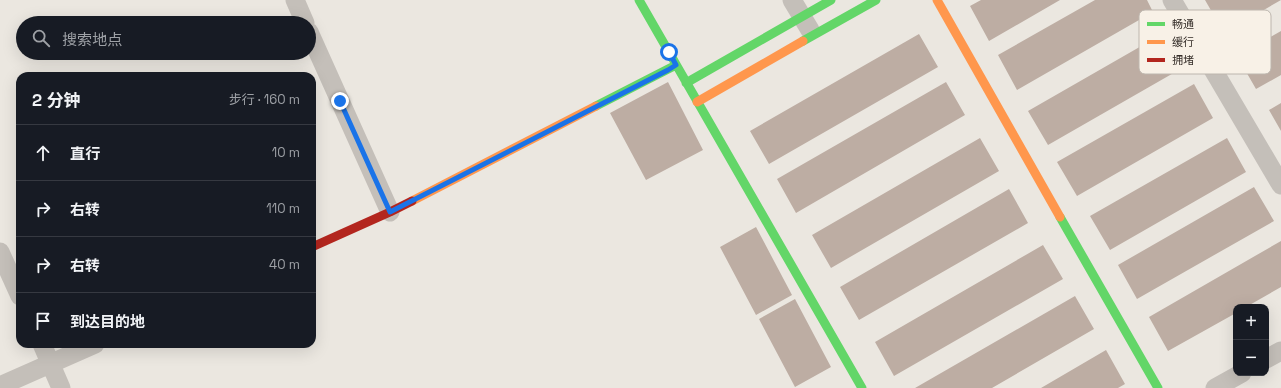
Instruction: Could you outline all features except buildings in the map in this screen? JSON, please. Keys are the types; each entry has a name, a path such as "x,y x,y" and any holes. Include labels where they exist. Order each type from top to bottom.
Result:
{"street":[{"path":"295,0 302,16"},
{"path":"639,0 862,388"},
{"path":"792,0 813,36"},
{"path":"686,83 831,0"},
{"path":"697,102 876,0"},
{"path":"937,0 1158,388"},
{"path":"1172,0 1178,10"},
{"path":"316,48 390,212"},
{"path":"316,245 390,212 676,65"},
{"path":"1216,74 1281,185"},
{"path":"0,252 16,287"},
{"path":"44,348 61,388"},
{"path":"0,386 86,348"},
{"path":"1269,358 1281,351"},
{"path":"1215,388 1237,376"}],"traffic: fast":[{"path":"639,0 862,388"},
{"path":"686,83 831,0"},
{"path":"803,41 876,0"},
{"path":"596,106 676,65"},
{"path":"1060,217 1158,388"}],"traffic: slow":[{"path":"937,0 1060,217"},
{"path":"697,102 803,41"},
{"path":"412,201 596,106"}],"traffic: jam":[{"path":"316,245 412,201"}],"route":[{"path":"340,101 390,212 668,70 676,65 669,52"}]}
